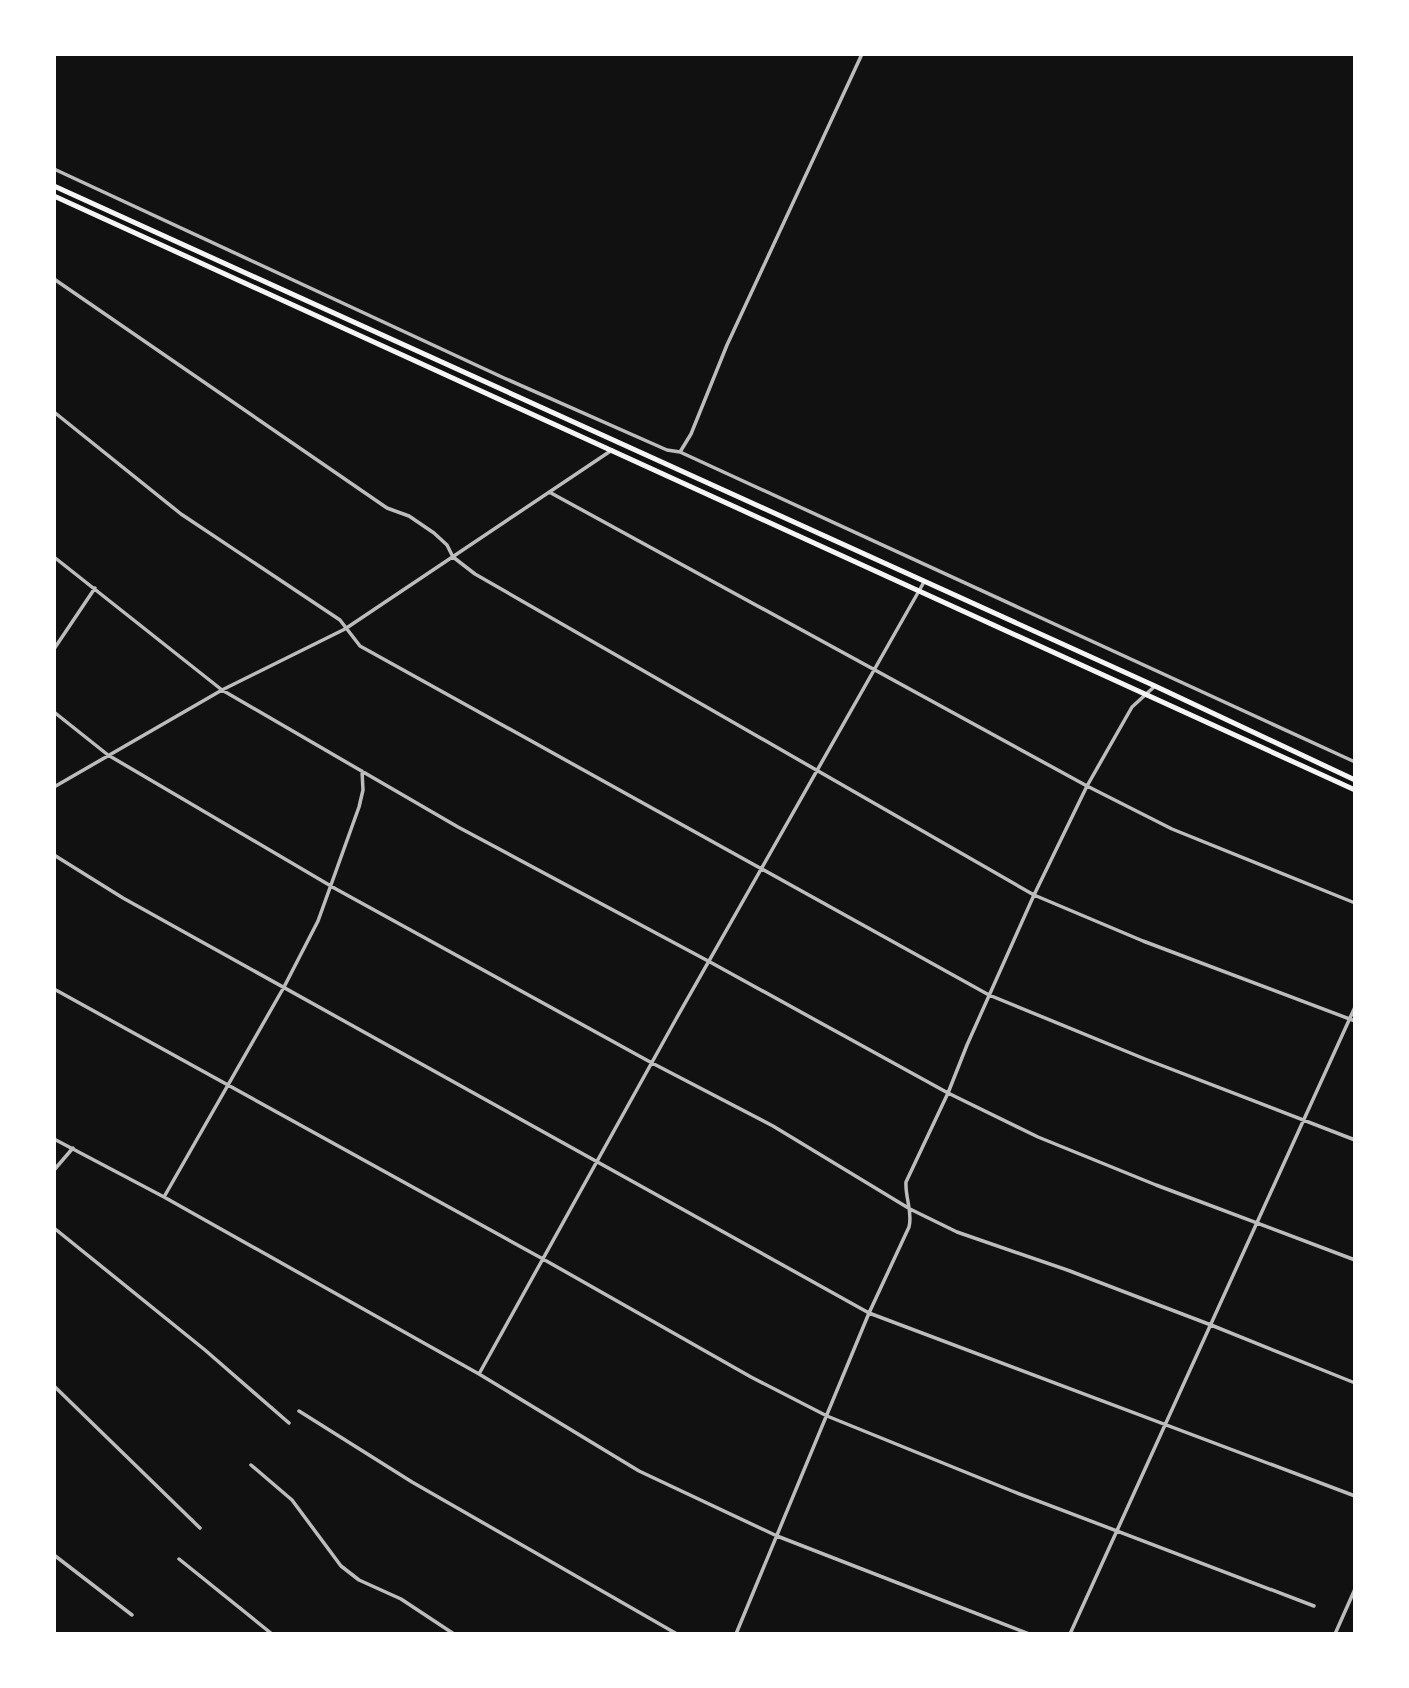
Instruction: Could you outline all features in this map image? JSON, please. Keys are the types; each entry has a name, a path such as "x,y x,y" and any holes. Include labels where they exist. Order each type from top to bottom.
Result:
{"main road":[{"path":"54,186 1155,686 1355,780"},
{"path":"54,196 1355,790"}],"street":[{"path":"680,452 691,433 727,345 862,54"},
{"path":"54,169 504,378 667,450 680,452 1355,762"},
{"path":"54,279 387,508 409,516 447,545 453,557 475,574 1034,895 1143,941 1355,1021"},
{"path":"54,412 181,514 340,620 360,646 989,995 1355,1140"},
{"path":"54,787 222,690 345,629 612,450"},
{"path":"551,493 1087,786 1172,829 1355,902"},
{"path":"54,557 222,690 458,828 710,962 947,1093 1050,1142 1355,1259"},
{"path":"479,1374 596,1161 925,582"},
{"path":"54,649 95,588"},
{"path":"736,1634 869,1313 909,1227 911,1217 905,1196 906,1182 1034,895 1087,786 1132,707 1155,686"},
{"path":"54,712 108,755 332,886 652,1063 773,1126 910,1209 957,1232 1070,1271 1355,1383"},
{"path":"164,1197 284,987 318,920 359,807 363,790 362,771"},
{"path":"54,855 123,898 869,1313 1355,1496"},
{"path":"54,989 229,1084 751,1377 827,1416 1314,1606"},
{"path":"1070,1634 1355,1007"},
{"path":"54,1139 164,1197 479,1374 639,1471 777,1536 1029,1634"},
{"path":"54,1170 73,1148"},
{"path":"54,1227 205,1350 289,1423"},
{"path":"54,1386 200,1528"},
{"path":"299,1411 411,1482 677,1634"},
{"path":"251,1465 292,1500 341,1566 359,1580 401,1599 454,1634"},
{"path":"54,1555 132,1615"},
{"path":"179,1559 272,1634"},
{"path":"1335,1634 1355,1589"}]}
